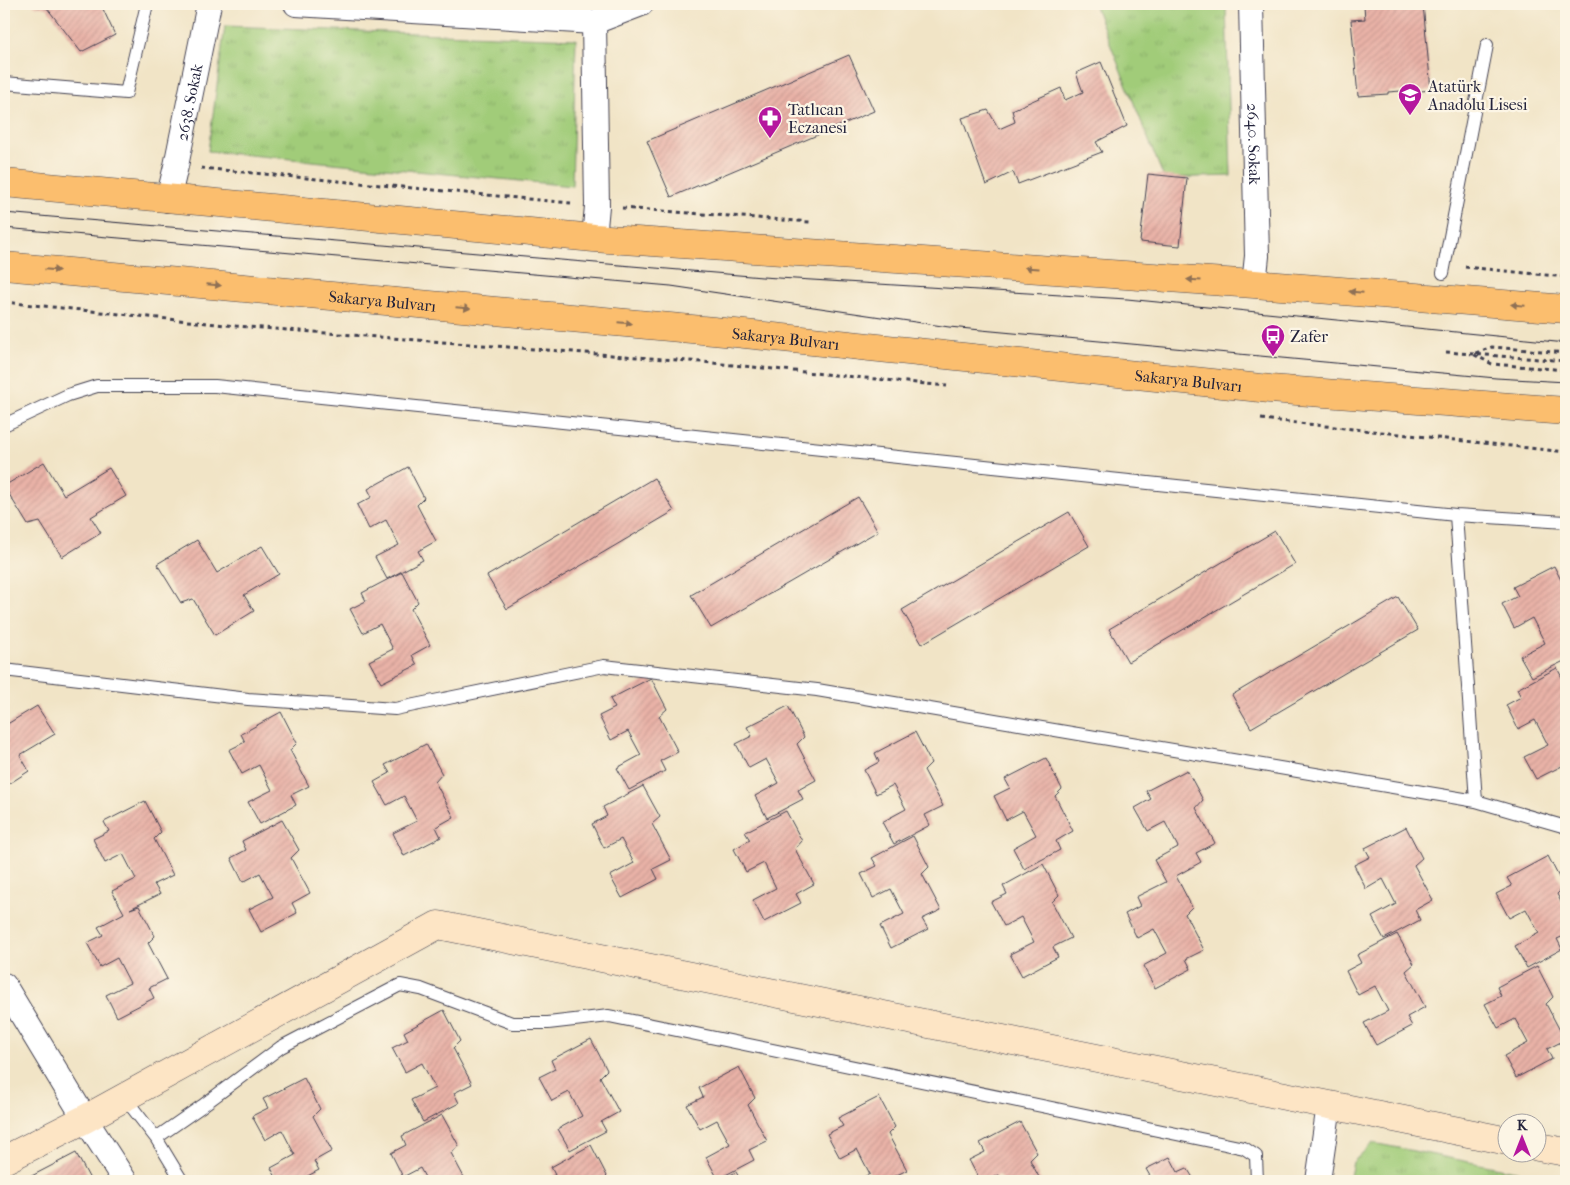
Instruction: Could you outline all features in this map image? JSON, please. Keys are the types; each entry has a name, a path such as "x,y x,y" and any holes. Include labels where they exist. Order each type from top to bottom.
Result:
{"main road":[{"path":"4,183 168,200 594,238 1254,284 1566,310"},
{"name":"Sakarya Bulvarı","path":"4,266 735,333 1270,389 1566,411"}],"street":[{"name":"2638. Sokak","path":"168,200 209,4"},
{"path":"296,4 594,22 641,4"},
{"name":"2640. Sokak","path":"1251,4 1257,256 1254,284"},
{"path":"594,22 597,206 594,238"},
{"path":"4,1160 85,1119 438,925 1498,1139"},
{"path":"4,985 125,1181"},
{"path":"1318,1181 1329,1105"},
{"path":"1548,1149 1566,1152"}],"lane":[{"path":"4,83 126,93 147,4"},
{"path":"1443,273 1487,45"},
{"path":"4,425 68,395 97,386 215,386 1456,515 1566,522"},
{"path":"1456,515 1476,801"},
{"path":"4,670 248,699 395,709 604,666 817,690 1476,801 1566,827"},
{"path":"156,1138 281,1047 400,984 421,989 512,1023 548,1023 609,1016 1244,1148 1256,1156 1258,1181"},
{"path":"124,1097 156,1138 182,1181"}],"path":[{"path":"176,166 597,206 814,222"},
{"path":"1443,273 1456,266 1566,277"},
{"path":"4,302 236,326 702,362 955,387"},
{"path":"1473,354 1492,346 1566,354"},
{"path":"1446,352 1566,362"},
{"path":"1473,354 1492,364 1566,370"},
{"path":"1259,419 1566,452"}],"green space":[{"path":"1094,4 1226,4 1231,176 1164,178"},
{"path":"225,26 576,39 572,186 208,151"},
{"path":"1373,1143 1566,1181 1349,1181 1353,1162"}],"building":[{"path":"33,4 113,4 103,9 115,35 81,52 47,8"},
{"path":"1338,4 1423,4 1431,90 1401,93 1401,91 1388,92 1388,94 1358,96 1351,20 1365,19 1364,5 1338,7"},
{"path":"849,55 874,111 671,197 647,141"},
{"path":"1101,62 1127,126 1096,142 1102,152 1018,184 1013,172 986,185 962,118 988,110 999,129 1015,122 1012,110 1061,88 1065,100 1083,92 1076,73"},
{"path":"1148,174 1187,178 1180,246 1140,242"},
{"path":"44,462 64,495 109,468 126,496 91,517 101,533 62,557 40,522 28,525 4,486"},
{"path":"408,467 424,498 417,505 436,541 418,551 423,560 387,579 375,557 399,545 386,520 369,529 357,505 372,497 368,489"},
{"path":"654,478 674,511 507,609 487,576"},
{"path":"858,497 878,531 711,628 691,595"},
{"path":"1069,512 1089,546 922,644 902,610"},
{"path":"1275,531 1295,564 1128,662 1109,629"},
{"path":"197,540 217,573 262,546 279,574 244,595 254,611 215,635 193,599 181,603 157,564"},
{"path":"1554,566 1566,590 1566,600 1563,604 1566,610 1566,647 1563,649 1566,654 1566,660 1532,677 1520,656 1545,643 1532,618 1514,628 1502,604 1518,596 1513,587"},
{"path":"402,572 418,602 411,609 430,645 412,655 417,665 381,683 369,661 393,649 380,624 363,633 350,609 366,601 362,593"},
{"path":"1398,597 1418,630 1251,728 1232,695"},
{"path":"1557,668 1566,685 1566,764 1536,779 1524,757 1548,745 1535,720 1518,729 1506,705 1521,697 1517,689"},
{"path":"651,678 667,709 659,716 678,752 660,761 665,771 629,790 617,768 641,755 628,731 611,740 599,716 615,708 610,699"},
{"path":"37,706 55,734 20,755 29,771 4,787 4,726"},
{"path":"788,706 804,737 797,744 816,780 798,790 803,799 767,818 755,796 779,783 766,759 749,768 736,744 752,736 747,727"},
{"path":"281,712 297,743 290,750 309,786 291,795 296,805 260,824 248,802 272,790 259,765 242,774 229,750 245,742 241,734"},
{"path":"915,732 931,763 924,770 943,806 925,815 930,825 894,844 882,822 906,809 893,785 876,794 864,770 879,762 875,753"},
{"path":"426,744 442,774 435,782 454,817 436,827 441,837 404,856 393,833 417,821 404,796 387,805 374,782 390,773 385,765"},
{"path":"1046,758 1062,789 1055,796 1073,831 1056,841 1060,850 1024,869 1013,848 1036,835 1023,811 1006,820 994,796 1010,788 1005,779"},
{"path":"1187,770 1203,800 1196,808 1215,843 1196,853 1201,862 1176,876 1192,907 1185,914 1204,950 1186,959 1191,969 1155,988 1143,966 1167,953 1154,929 1137,938 1125,914 1140,906 1136,897 1166,882 1154,860 1178,847 1165,822 1148,831 1135,808 1151,799 1146,791"},
{"path":"643,786 660,817 652,824 671,860 653,869 658,879 622,898 610,876 634,863 621,839 604,848 592,824 607,816 603,807"},
{"path":"145,801 161,832 154,839 173,875 154,884 160,894 130,909 139,906 155,936 148,943 167,979 149,988 154,998 117,1017 106,995 130,983 117,958 100,967 87,943 103,935 98,927 124,913 112,891 136,879 123,854 105,863 93,839 109,831 104,822"},
{"path":"786,811 802,841 795,849 814,884 796,894 801,903 764,922 753,900 776,888 764,863 746,872 734,849 750,840 745,832"},
{"path":"282,820 299,850 291,858 310,893 292,903 297,913 261,932 249,909 273,897 260,873 243,882 231,858 246,850 242,841"},
{"path":"1406,827 1422,858 1414,865 1433,900 1415,910 1420,920 1384,939 1372,917 1396,904 1383,879 1366,889 1354,865 1370,857 1365,848"},
{"path":"913,836 929,867 922,874 941,910 922,919 928,929 891,948 880,926 904,914 891,889 873,898 861,874 877,866 872,858"},
{"path":"1548,856 1564,887 1557,894 1566,912 1566,935 1557,939 1562,949 1527,968 1515,946 1539,933 1526,909 1509,918 1496,894 1512,886 1507,878"},
{"path":"1043,864 1059,895 1052,902 1071,938 1053,947 1058,957 1022,976 1010,954 1034,942 1021,917 1004,926 991,902 1007,894 1003,886"},
{"path":"1397,934 1414,964 1406,971 1425,1007 1407,1017 1412,1026 1376,1045 1364,1023 1388,1011 1375,986 1358,995 1346,971 1361,963 1357,955"},
{"path":"1537,966 1553,997 1546,1004 1565,1040 1547,1049 1552,1059 1516,1078 1504,1056 1528,1043 1515,1019 1498,1028 1485,1004 1501,996 1497,987"},
{"path":"444,1010 460,1041 453,1048 472,1084 454,1093 459,1103 423,1122 411,1100 435,1088 422,1063 405,1072 392,1048 408,1040 404,1032"},
{"path":"591,1039 607,1070 600,1077 619,1112 601,1122 606,1131 570,1150 558,1129 582,1116 569,1092 552,1101 539,1077 555,1069 551,1060"},
{"path":"739,1067 755,1098 748,1105 767,1141 749,1150 754,1160 718,1179 706,1157 730,1144 717,1120 700,1129 687,1105 703,1097 699,1088"},
{"path":"304,1078 320,1109 313,1116 332,1151 314,1161 319,1170 298,1181 278,1181 271,1168 295,1155 282,1130 265,1140 252,1116 268,1108 263,1099"},
{"path":"879,1097 895,1127 888,1134 907,1170 889,1179 890,1181 855,1181 870,1174 857,1149 840,1158 827,1134 843,1126 838,1118"},
{"path":"442,1115 459,1146 451,1153 466,1181 427,1181 420,1168 403,1177 391,1153 406,1145 402,1136"},
{"path":"1020,1122 1037,1153 1030,1160 1041,1181 1002,1181 999,1175 986,1181 980,1181 969,1160 985,1152 980,1143"},
{"path":"591,1145 607,1176 602,1181 543,1181 555,1175 551,1167"},
{"path":"76,1153 91,1181 22,1181"},
{"path":"1170,1157 1178,1172 1187,1168 1195,1181 1153,1181 1146,1169"},
{"path":"736,1172 741,1181 719,1181"}],"tram line":[{"path":"4,213 762,277 1127,299 1566,343"},
{"path":"4,228 671,286 949,327 1496,378 1566,382"}],"place":[{"name":"Atatürk Anadolu Lisesi","path":"1410,116"},
{"name":"Tatlıcan Eczanesi","path":"770,139"},
{"name":"Zafer","path":"1273,357"}]}
